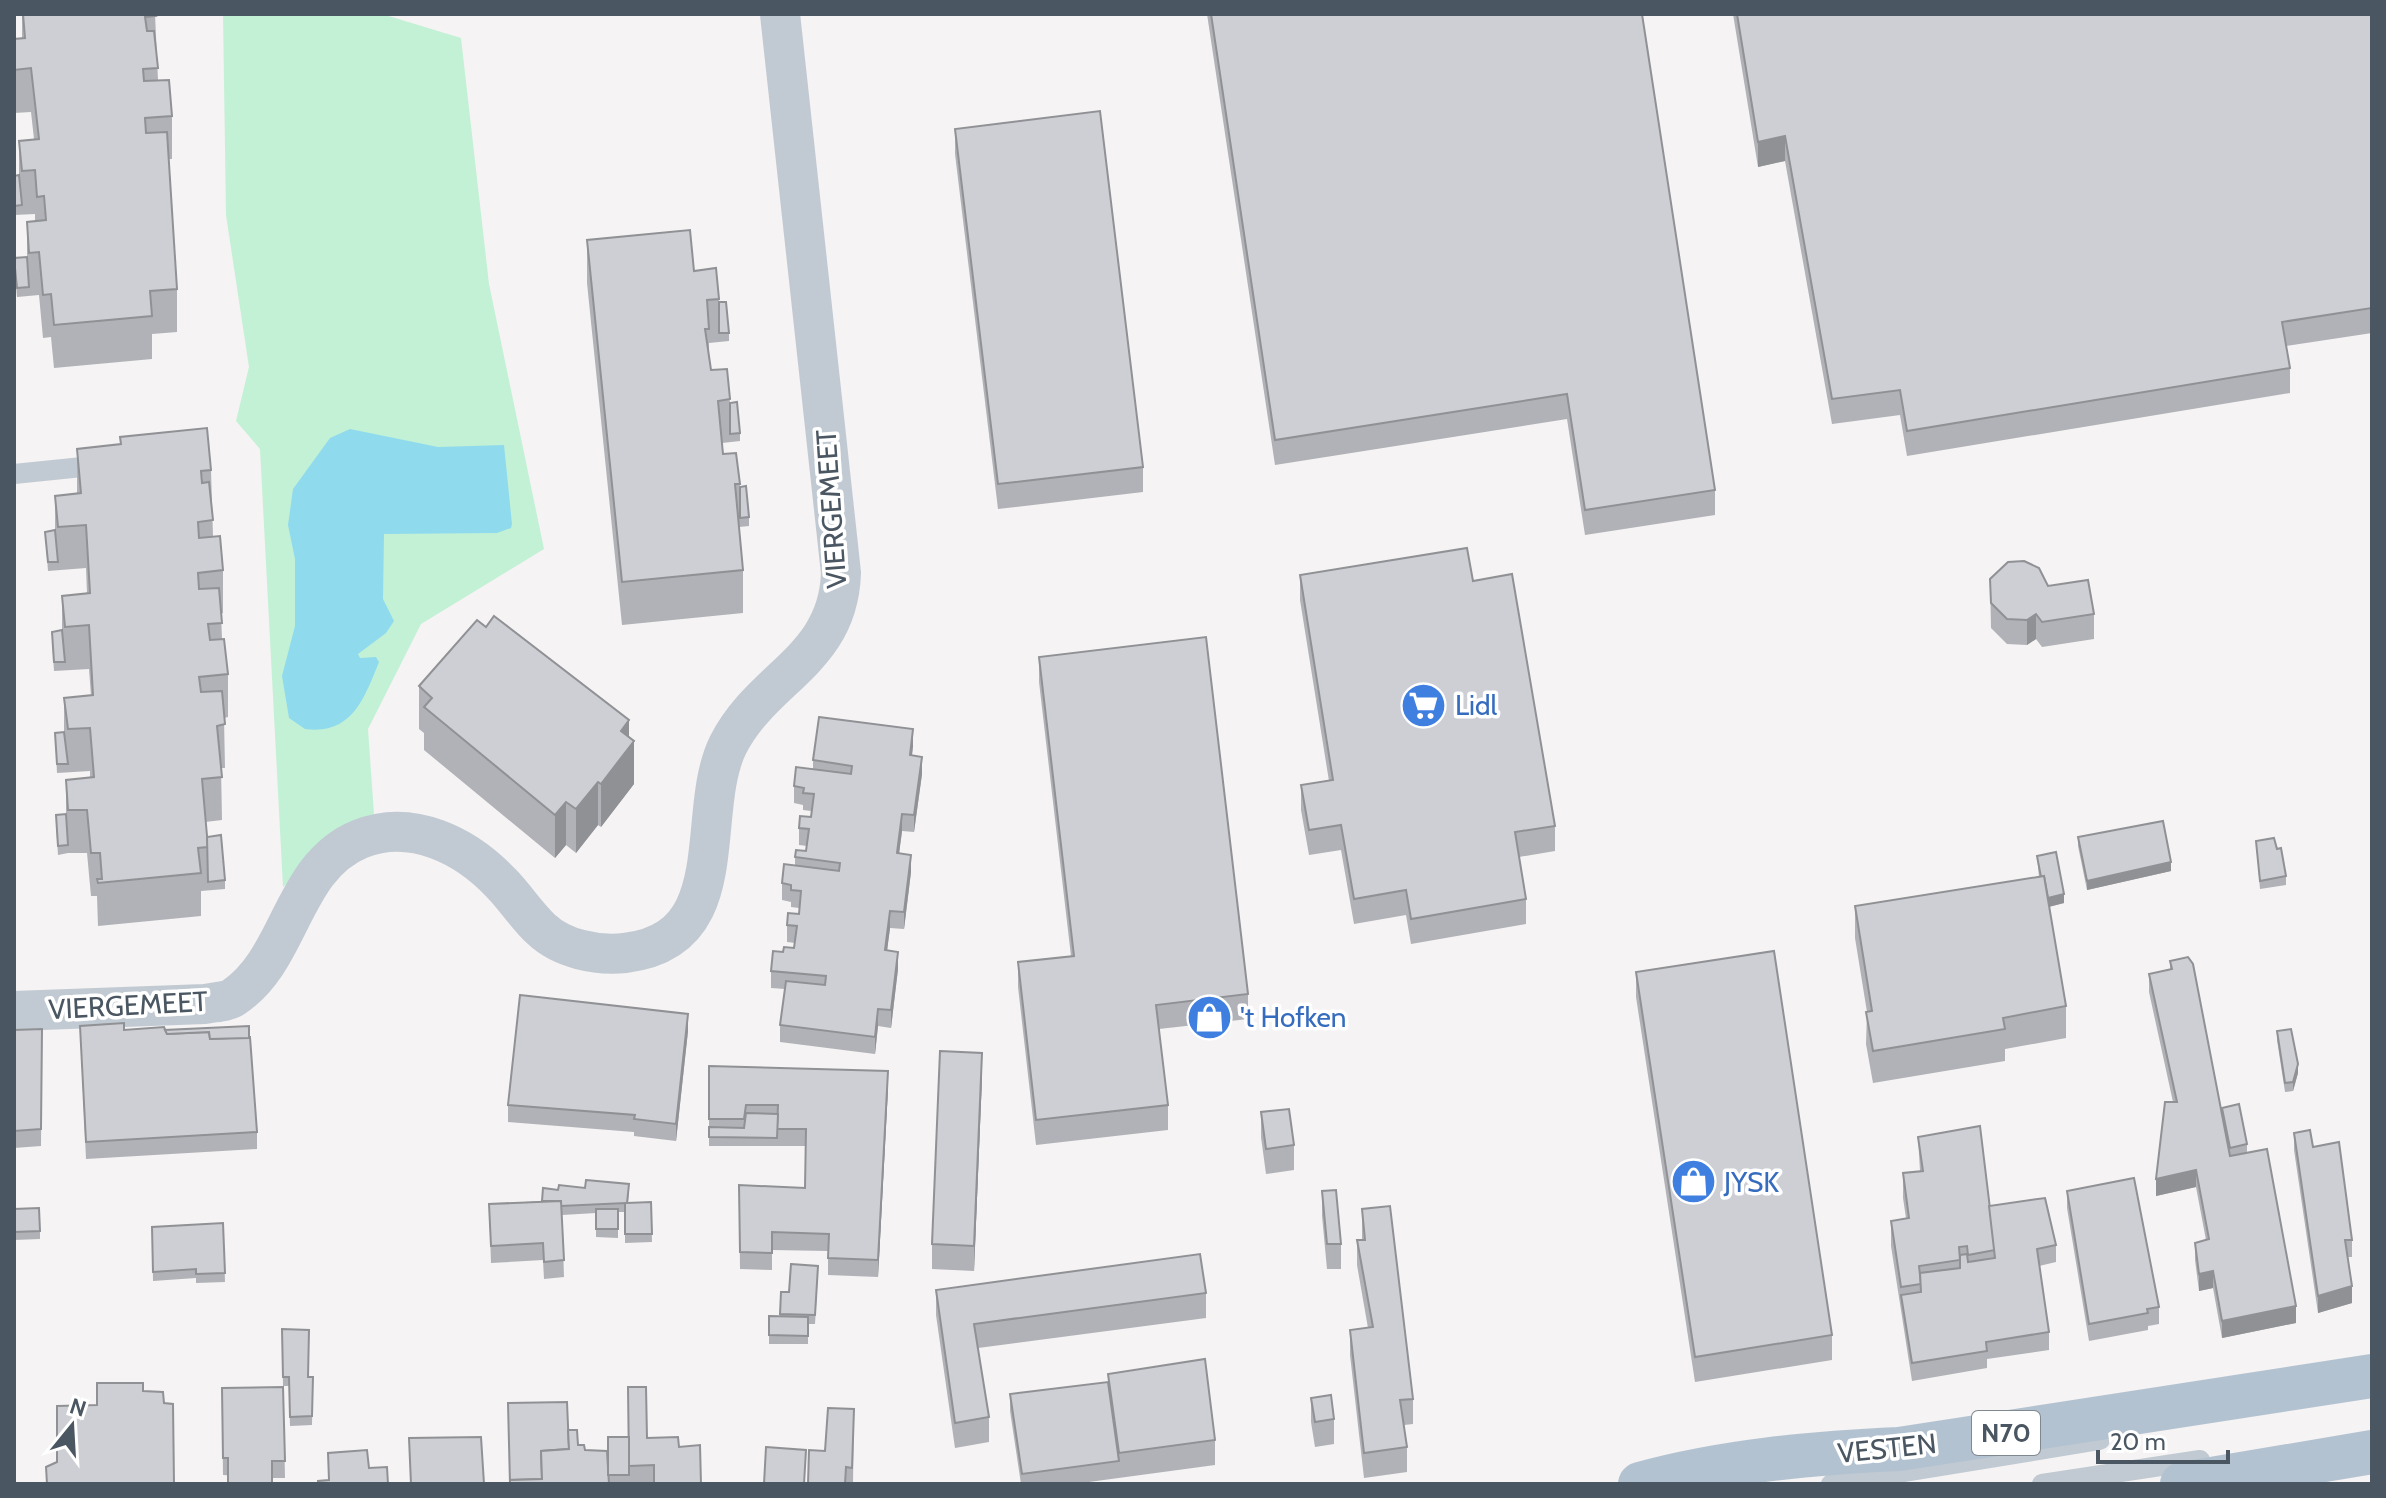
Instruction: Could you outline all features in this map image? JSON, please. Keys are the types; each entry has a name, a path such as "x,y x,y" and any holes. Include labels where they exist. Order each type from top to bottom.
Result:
{"main road":[{"name":"VESTEN","path":"1640,1484 1679,1473 1836,1452 1899,1449 2372,1376"},
{"path":"2182,1484 2372,1452"}],"street":[{"name":"VIERGEMEET","path":"14,1011 205,1004 233,999 260,973 299,899 327,860 360,839 400,831 439,839 476,858 542,930 581,951 627,953 672,937 696,905 708,872 717,781 728,745 751,712 810,652 830,626 840,598 841,573 780,14"}],"lane":[{"path":"14,474 119,463"},
{"path":"2224,1420 2372,1394"},
{"path":"2042,1484 2372,1431"},
{"name":"VESTEN","path":"1831,1484 2114,1438"}],"green space":[{"path":"223,14 382,14 461,38 489,284 544,549 421,624 368,729 374,814 283,887 260,449 236,421 249,367 226,215"}],"water":[{"path":"350,429 438,447 504,445 512,524 511,528 497,533 384,534 383,599 394,621 386,633 358,654 360,658 376,657 379,662 354,712 334,726 305,729 289,718 282,676 295,626 295,559 288,525 293,489 330,438"}],"building":[{"path":"23,14 156,16 145,17 147,31 154,31 158,68 143,69 144,81 169,80 172,116 145,118 146,133 167,132 177,289 150,291 152,316 54,325 51,294 43,295 39,252 29,253 27,222 46,220 44,196 37,197 35,170 22,171 19,141 39,139 31,68 14,70 14,39 25,38"},
{"path":"1211,14 1642,14 1715,490 1585,510 1567,394 1275,440"},
{"path":"1737,14 2372,14 2372,308 2282,322 2290,368 1907,431 1900,390 1832,399 1785,136 1758,142"},
{"path":"1100,111 1143,467 998,484 955,129"},
{"path":"19,175 22,205 14,206 14,176"},
{"path":"690,230 694,271 716,268 719,299 707,300 709,329 705,329 711,370 727,369 730,399 718,401 723,454 736,453 740,484 735,484 743,570 622,582 587,240"},
{"path":"27,257 29,287 17,288 14,258"},
{"path":"719,302 726,302 729,333 719,333"},
{"path":"737,402 740,433 730,434 730,403"},
{"path":"207,428 211,470 201,471 202,483 209,482 213,520 198,522 199,538 220,536 223,570 198,573 199,589 219,588 222,623 208,624 210,640 224,639 228,674 199,677 201,692 222,691 225,724 217,726 222,777 202,779 208,847 198,848 201,873 98,883 97,879 102,879 100,853 91,853 87,810 68,810 66,780 94,777 90,728 68,729 64,698 93,695 89,625 65,627 62,596 90,593 86,525 58,527 55,496 81,493 77,449 121,444 120,437"},
{"path":"746,486 749,517 740,518 740,487"},
{"path":"55,530 58,562 48,562 45,532"},
{"name":"Lidl","path":"1467,548 1473,581 1512,574 1555,826 1515,832 1526,899 1411,919 1406,890 1354,899 1341,825 1309,830 1301,785 1333,780 1300,575"},
{"path":"2024,561 2039,568 2048,586 2088,580 2094,614 2042,622 2036,614 2027,620 2007,619 1991,603 1990,579 2008,562"},
{"path":"494,616 629,720 621,731 634,741 601,784 598,782 576,809 566,802 555,815 424,707 432,698 419,686 477,620 486,627"},
{"path":"62,630 65,662 54,662 52,632"},
{"path":"1206,637 1248,994 1156,1005 1168,1105 1036,1120 1018,962 1074,956 1039,657"},
{"path":"819,717 913,729 910,755 922,757 914,815 902,814 897,853 911,855 904,912 890,911 885,950 898,952 891,1010 878,1009 875,1037 780,1025 786,981 825,985 826,976 771,971 773,951 783,952 784,947 794,948 797,926 787,925 788,913 799,914 801,891 791,890 791,885 782,883 784,864 839,871 840,863 795,857 796,850 806,851 809,829 799,828 800,816 811,817 814,794 803,793 804,788 794,786 796,767 851,774 852,766 813,760"},
{"path":"64,732 68,764 57,764 55,733"},
{"path":"66,814 68,845 58,846 56,815"},
{"path":"2163,821 2171,862 2087,881 2078,837"},
{"path":"221,835 225,880 208,882 207,837"},
{"path":"2274,838 2277,849 2281,848 2286,876 2260,881 2256,841"},
{"path":"2056,852 2064,894 2048,898 2037,856"},
{"path":"2044,876 2066,1006 2003,1018 2005,1029 1873,1051 1866,1012 1872,1011 1855,906"},
{"path":"1774,951 1832,1335 1695,1357 1636,972"},
{"path":"2188,957 2193,964 2230,1156 2267,1149 2296,1306 2222,1321 2213,1271 2199,1274 2195,1243 2209,1239 2196,1170 2156,1179 2165,1102 2177,1102 2149,974 2172,969 2170,961"},
{"path":"520,995 688,1014 676,1124 634,1119 635,1115 508,1105"},
{"path":"124,1023 124,1030 164,1027 167,1034 209,1032 210,1039 250,1037 257,1132 86,1142 80,1026"},
{"path":"249,1026 249,1038 210,1039 209,1032 167,1034 165,1030"},
{"path":"42,1029 41,1129 14,1131 14,1030"},
{"path":"2291,1029 2298,1064 2293,1082 2285,1083 2277,1031"},
{"path":"940,1051 982,1053 974,1246 932,1244"},
{"path":"709,1066 888,1071 878,1260 828,1258 829,1234 772,1232 772,1253 740,1252 739,1185 805,1188 806,1129 777,1129 778,1105 746,1105 744,1119 709,1119"},
{"path":"2239,1104 2247,1144 2230,1148 2222,1108"},
{"path":"1289,1109 1294,1145 1266,1149 1261,1112"},
{"path":"746,1113 778,1114 777,1138 709,1137 709,1127 744,1128"},
{"path":"1980,1126 1995,1250 1968,1255 1967,1246 1959,1247 1960,1260 1919,1266 1921,1284 1901,1287 1891,1221 1909,1218 1903,1173 1923,1171 1918,1137"},
{"path":"2310,1130 2313,1147 2339,1142 2352,1240 2345,1240 2352,1286 2318,1296 2294,1133"},
{"path":"2134,1178 2159,1307 2147,1309 2148,1313 2089,1324 2067,1191"},
{"path":"586,1180 629,1184 627,1203 651,1202 652,1234 625,1234 625,1203 561,1206 561,1201 542,1201 543,1188 558,1190 559,1185 585,1188"},
{"path":"1336,1190 1341,1244 1327,1244 1322,1191"},
{"path":"2045,1198 2056,1245 2037,1249 2049,1332 1986,1342 1987,1351 1912,1363 1901,1295 1921,1292 1920,1273 1960,1268 1960,1255 1967,1254 1968,1262 1995,1258 1989,1206"},
{"path":"561,1201 564,1260 544,1262 543,1243 491,1246 489,1204"},
{"path":"1390,1206 1413,1399 1400,1400 1407,1447 1364,1453 1350,1330 1373,1327 1357,1240 1365,1240 1362,1209"},
{"path":"39,1208 40,1231 14,1232 14,1209"},
{"path":"596,1209 618,1209 618,1229 596,1229"},
{"path":"223,1223 225,1273 196,1274 196,1269 153,1272 152,1227"},
{"path":"1200,1254 1206,1293 974,1324 989,1417 955,1423 936,1290"},
{"path":"791,1264 818,1266 815,1315 780,1314 781,1292 789,1292"},
{"path":"769,1316 808,1317 808,1336 769,1335"},
{"path":"282,1329 309,1330 308,1377 313,1377 312,1416 290,1417 289,1377 283,1377"},
{"path":"1205,1359 1215,1440 1119,1453 1108,1374"},
{"path":"1108,1382 1119,1461 1022,1474 1010,1394"},
{"path":"97,1383 143,1383 143,1391 163,1392 164,1403 173,1404 174,1484 47,1484 46,1467 57,1462 57,1406 97,1405"},
{"path":"283,1387 285,1461 272,1461 272,1484 228,1484 228,1458 223,1458 222,1388"},
{"path":"628,1387 646,1387 647,1438 678,1437 679,1447 700,1445 701,1484 654,1484 654,1465 629,1466"},
{"path":"1331,1395 1334,1419 1315,1422 1311,1398"},
{"path":"567,1402 569,1449 541,1451 542,1479 510,1480 510,1484 508,1403"},
{"path":"828,1408 854,1409 852,1468 846,1467 845,1484 808,1484 809,1450 825,1451"},
{"path":"568,1430 577,1430 578,1445 584,1445 585,1450 607,1451 609,1484 510,1484 510,1480 542,1479 541,1451 569,1449"},
{"path":"481,1437 484,1484 411,1484 409,1438"},
{"path":"608,1437 629,1437 629,1475 608,1475"},
{"path":"766,1447 806,1450 804,1484 764,1484"},
{"path":"367,1450 369,1468 387,1467 388,1484 318,1484 318,1481 329,1480 328,1453"}],"place":[{"name":"Lidl","path":"1424,705"},
{"name":"'t Hofken","path":"1209,1017"},
{"name":"JYSK","path":"1693,1182"}]}
